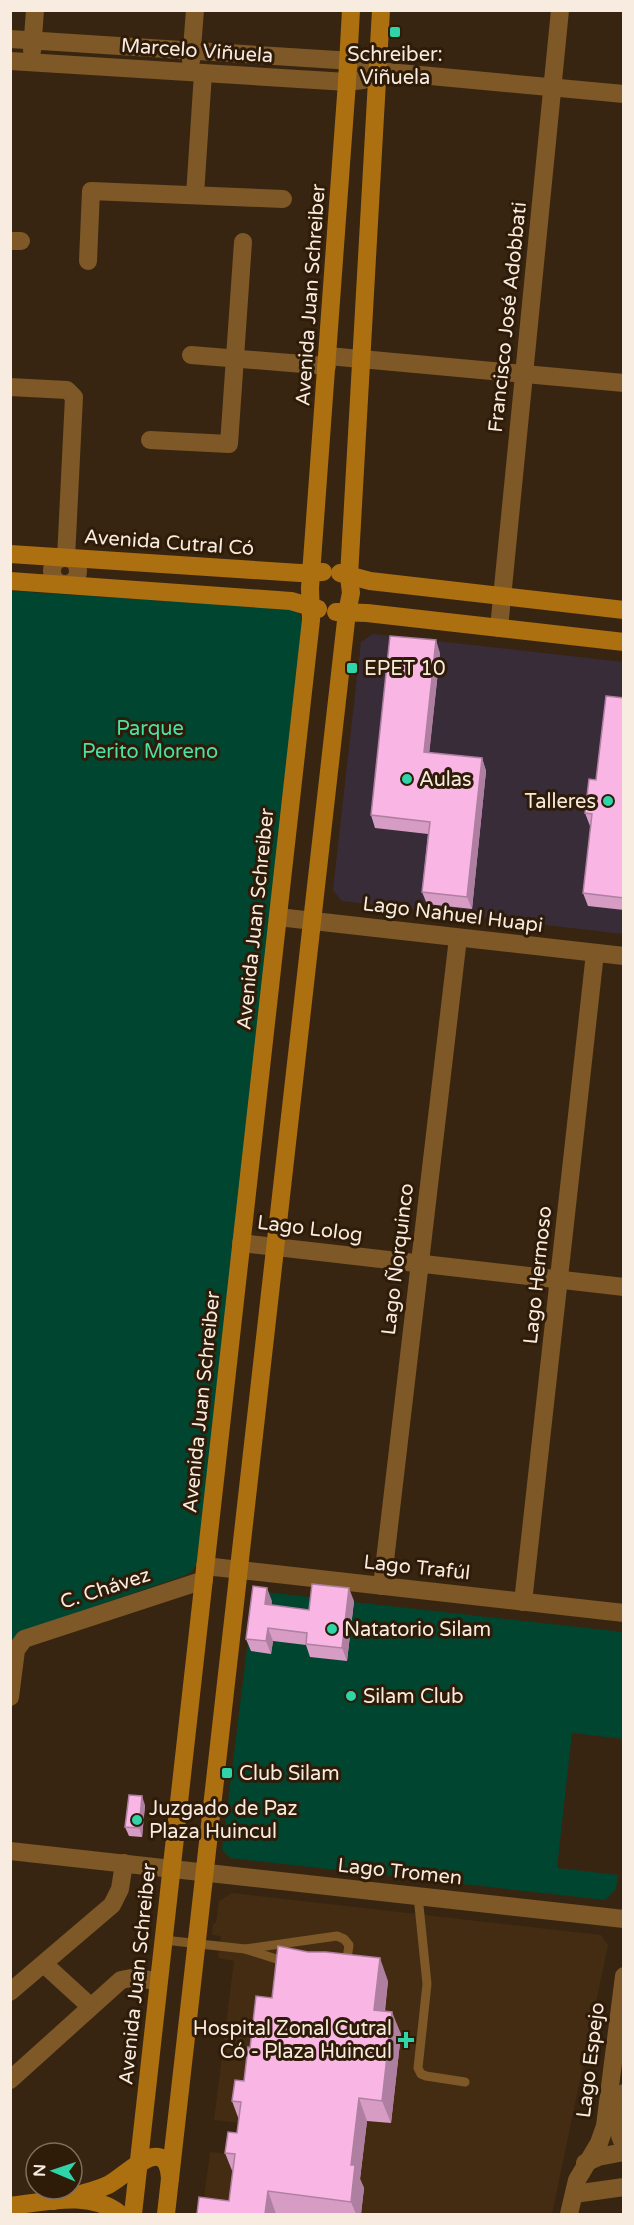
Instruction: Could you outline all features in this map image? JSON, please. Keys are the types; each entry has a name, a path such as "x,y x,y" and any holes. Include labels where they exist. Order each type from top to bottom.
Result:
{"main road":[{"name":"Avenida Juan Schreiber","path":"166,2214 312,921 329,591 327,361 351,10"},
{"name":"Avenida Juan Schreiber","path":"133,2214 310,620 329,591 361,359 381,10"},
{"name":"Avenida Cutral Có","path":"10,554 66,558 329,591 499,628 624,642"},
{"name":"Avenida Cutral Có","path":"10,581 291,601 370,581 624,610"},
{"path":"84,2192 108,2185 149,2157 162,2159 168,2168 170,2178"},
{"path":"10,2206 53,2201"},
{"path":"84,2201 97,2201 110,2206 120,2214"}],"street":[{"path":"30,62 35,10"},
{"path":"195,10 192,51 197,72 195,195"},
{"name":"Francisco José Adobbati","path":"499,628 560,10"},
{"name":"Marcelo Viñuela","path":"10,39 349,61 365,64 378,71 624,94"},
{"name":"Marcelo Viñuela","path":"10,61 347,82 363,80 378,71"},
{"path":"88,261 91,191 283,199"},
{"path":"150,440 229,444 243,242"},
{"path":"191,355 327,361 361,359 624,383"},
{"path":"10,387 64,389 70,391 74,397 66,558 57,560 52,573 56,581 64,585"},
{"name":"Lago Nahuel Huapi","path":"278,917 624,956"},
{"name":"Lago Ñorquinco","path":"382,1586 458,938"},
{"name":"Lago Hermoso","path":"523,1602 596,953"},
{"name":"Lago Lolog","path":"241,1243 624,1287"},
{"name":"Lago Trafúl","path":"205,1573 239,1570 624,1613"},
{"name":"C. Chávez","path":"10,1697 15,1655 21,1642 33,1635 205,1573"},
{"name":"Lago Tromen","path":"10,1851 624,1919"},
{"path":"10,1992 112,1905 120,1889 124,1863"},
{"path":"44,1964 92,2007"},
{"name":"Lago Espejo","path":"569,2214 577,2180 585,2163 599,2143 608,2116 624,1976"},
{"path":"10,2080 124,1979 159,1981"},
{"name":"Lago Espejo","path":"624,2093 619,2136 624,2144"},
{"path":"585,2163 598,2157 624,2152"},
{"path":"574,2194 624,2187"}],"lane":[{"path":"418,1896 427,1993 417,2068 420,2074 426,2076 465,2082"},
{"path":"246,1949 337,1936 348,1942 350,1949 345,1963 334,1968"},
{"path":"164,1940 246,1949 294,1964"}],"shaded area":[{"path":"373,634 623,662 623,934 342,901 333,890 361,642"},
{"name":"Hospital Zonal Cutral Có - Plaza Huincul","path":"232,1893 601,1935 608,1945 552,2214 202,2214 210,2152 245,2156 249,2124 214,2120 234,1961 218,1958 221,1936 212,1935 219,1901"}],"green space":[{"name":"Parque Perito Moreno","path":"11,591 291,609 299,613 303,623 197,1563 186,1575 32,1628 11,1644"},
{"name":"Silam Club","path":"264,1592 623,1632 623,1739 572,1733 557,1868 618,1875 616,1889 605,1900 230,1858 222,1850 253,1600"}],"building":[{"name":"Aulas","path":"390,636 436,640 424,752 482,758 467,897 422,892 430,822 371,815"},
{"name":"Talleres","path":"606,696 624,698 624,898 583,893 592,814 585,813 589,779 596,780"},
{"path":"312,1584 349,1588 342,1648 306,1644 307,1633 268,1628 266,1641 246,1639 253,1586 267,1588 265,1604 309,1610"},
{"path":"129,1795 142,1796 139,1828 125,1827"},
{"path":"278,1946 308,1952 380,1958 374,2010 392,2012 382,2101 359,2098 351,2165 355,2165 351,2202 268,2191 265,2214 197,2214 199,2197 229,2201 235,2154 225,2153 228,2132 237,2133 241,2102 232,2101 235,2080 244,2081 256,1996 272,1998"}],"place":[{"name":"Schreiber: Viñuela","path":"395,32"},
{"name":"EPET 10","path":"352,668"},
{"name":"Aulas","path":"407,779"},
{"name":"Talleres","path":"608,801"},
{"name":"Natatorio Silam","path":"332,1629"},
{"name":"Silam Club","path":"351,1696"},
{"name":"Club Silam","path":"227,1773"},
{"name":"Juzgado de Paz Plaza Huincul","path":"137,1820"},
{"name":"Hospital Zonal Cutral Có - Plaza Huincul","path":"406,2040"}]}
